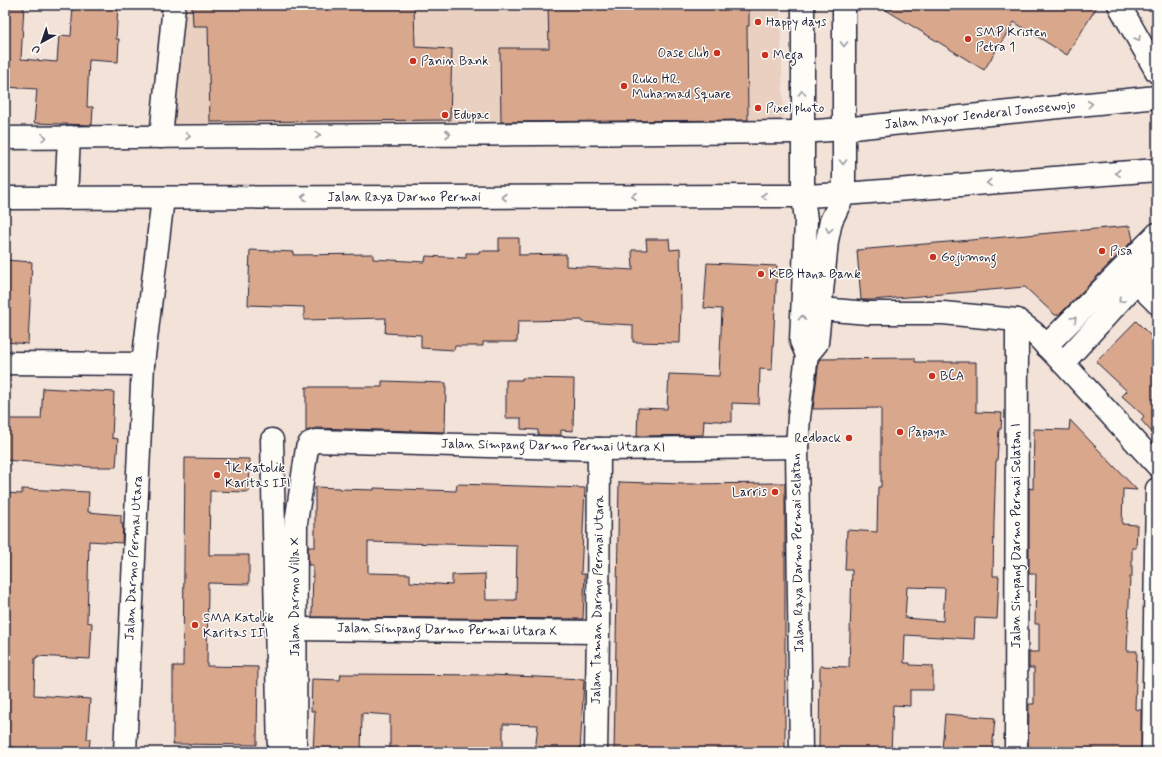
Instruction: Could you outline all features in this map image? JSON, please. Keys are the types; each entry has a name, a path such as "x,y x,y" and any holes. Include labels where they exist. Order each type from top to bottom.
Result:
{"street":[{"path":"161,137 174,5"},
{"name":"Jalan Raya Darmo Permai Selatan","path":"801,752 797,447 799,417 807,355 801,341 806,220 803,196 802,132 803,5"},
{"path":"844,5 844,194"},
{"path":"1119,5 1157,72"},
{"name":"Jalan Mayor Jenderal Jonosewojo","path":"802,132 1157,97"},
{"path":"5,138 802,132"},
{"path":"66,198 69,137"},
{"path":"803,196 1157,170"},
{"name":"Jalan Raya Darmo Permai Selatan","path":"807,355 817,343 827,241 831,221 844,194"},
{"name":"Jalan Raya Darmo Permai","path":"5,198 803,196"},
{"name":"Jalan Darmo Permai Utara","path":"124,752 143,364 163,198"},
{"path":"1063,363 1130,276 1157,234"},
{"path":"1046,346 1130,276 1157,260"},
{"path":"1130,276 1157,303"},
{"path":"821,309 868,313 943,313 1017,320 1063,363 1157,465"},
{"name":"Jalan Simpang Darmo Permai Selatan I","path":"1016,752 1017,320"},
{"path":"5,363 143,364"},
{"path":"272,440 279,752"},
{"name":"Jalan Simpang Darmo Permai Utara XI","path":"310,443 316,441 599,449 797,447"},
{"name":"Jalan Darmo Villa X","path":"295,752 296,523 307,448 310,443"},
{"name":"Jalan Taman Darmo Permai Utara","path":"596,752 599,449"},
{"path":"1153,752 1157,489"},
{"name":"Jalan Simpang Darmo Permai Utara X","path":"295,629 598,632"}],"shaded area":[{"path":"180,5 780,5 784,133 773,145 173,139"}],"building":[{"path":"5,5 24,5 21,59 57,62 59,35 71,36 73,5 118,6 116,39 119,39 118,62 89,60 87,107 93,107 92,125 34,123 37,89 5,87"},
{"path":"192,5 414,5 415,47 452,49 450,120 210,122 208,26 193,26"},
{"name":"Ruko HR. Muhamad Square","path":"548,5 749,5 749,26 747,26 748,120 501,122 500,48 549,48"},
{"name":"SMP Kristen Petra 1","path":"878,5 1098,5 1067,55 1014,22 984,70"},
{"path":"1130,226 1133,240 1059,315 1055,315 1025,287 861,300 857,250"},
{"path":"499,238 519,238 519,255 566,254 566,266 633,270 632,250 647,250 646,239 669,239 670,250 680,249 680,343 633,342 633,325 582,322 582,320 518,321 517,342 483,342 483,346 455,346 454,350 421,348 421,335 385,333 386,318 304,320 304,307 248,305 250,250 294,252 293,255 373,254 373,259 425,262 426,256 466,258 466,253 479,253 479,251 499,251"},
{"path":"5,260 32,262 28,344 5,342"},
{"path":"707,263 777,266 772,370 760,369 759,404 732,403 732,422 704,420 703,435 637,436 638,408 667,409 669,374 719,376 722,309 704,308"},
{"path":"1136,321 1157,342 1157,438 1141,420 1144,416 1122,396 1127,391 1096,362"},
{"path":"915,358 915,362 976,362 976,412 1002,413 996,461 994,521 993,576 999,576 997,619 975,618 974,639 905,635 904,663 910,663 910,665 933,666 933,690 910,690 910,706 893,705 891,752 819,750 820,666 849,667 852,570 845,570 847,530 877,532 878,487 881,487 881,408 813,409 820,359","holes":["907,587 945,588 943,621 905,618"]},
{"path":"522,378 574,379 573,431 561,430 561,435 538,435 538,430 521,429 521,418 506,418 506,380 522,380"},
{"path":"382,381 446,383 445,432 316,428 306,431 306,387 382,387"},
{"path":"43,388 114,392 112,438 118,439 116,467 90,467 5,460 5,419 41,419"},
{"path":"1070,420 1137,490 1123,489 1122,524 1137,525 1136,548 1132,548 1132,577 1130,577 1127,651 1137,651 1135,709 1141,710 1141,752 1028,752 1029,704 1034,704 1034,668 1029,668 1029,652 1039,652 1039,624 1035,624 1036,574 1029,574 1029,488 1033,489 1034,429 1069,430"},
{"name":"SMA Katolik Karitas III","path":"185,458 250,459 249,492 210,491 209,555 249,555 249,584 208,583 207,666 258,667 257,745 173,744 173,666 183,666"},
{"path":"619,482 682,484 785,483 785,752 614,752"},
{"path":"457,484 585,488 581,574 585,574 583,619 312,617 313,565 308,565 308,547 315,547 315,487 374,490 374,488 456,491","holes":["368,542 517,546 516,600 486,600 485,574 452,575 452,585 410,582 410,574 368,573"]},
{"path":"22,489 89,492 88,512 121,515 121,524 123,524 122,543 89,541 87,622 92,623 90,659 37,656 37,658 35,658 34,695 90,699 87,739 90,739 89,752 50,752 5,746 5,493 22,494"},
{"path":"341,674 490,675 584,679 580,752 535,752 538,725 503,724 503,752 390,752 390,715 362,713 361,752 313,752 315,711 311,711 312,679 340,680"},
{"path":"945,714 995,718 992,752 942,750"}],"place":[{"name":"Happy days","path":"758,22"},
{"name":"SMP Kristen Petra 1","path":"968,39"},
{"name":"Oase club","path":"717,53"},
{"name":"Mega","path":"765,55"},
{"name":"Panin Bank","path":"413,61"},
{"name":"Ruko HR. Muhamad Square","path":"624,86"},
{"name":"Pixel photo","path":"758,108"},
{"name":"Edupac","path":"445,115"},
{"name":"Pisa","path":"1102,251"},
{"name":"Gojumong","path":"933,257"},
{"name":"KEB Hana Bank","path":"761,274"},
{"name":"BCA","path":"932,376"},
{"name":"Papaya","path":"900,432"},
{"name":"Redback","path":"849,438"},
{"name":"TK Katolik Karitas III","path":"217,475"},
{"name":"Larris","path":"775,492"},
{"name":"SMA Katolik Karitas III","path":"195,625"}]}
